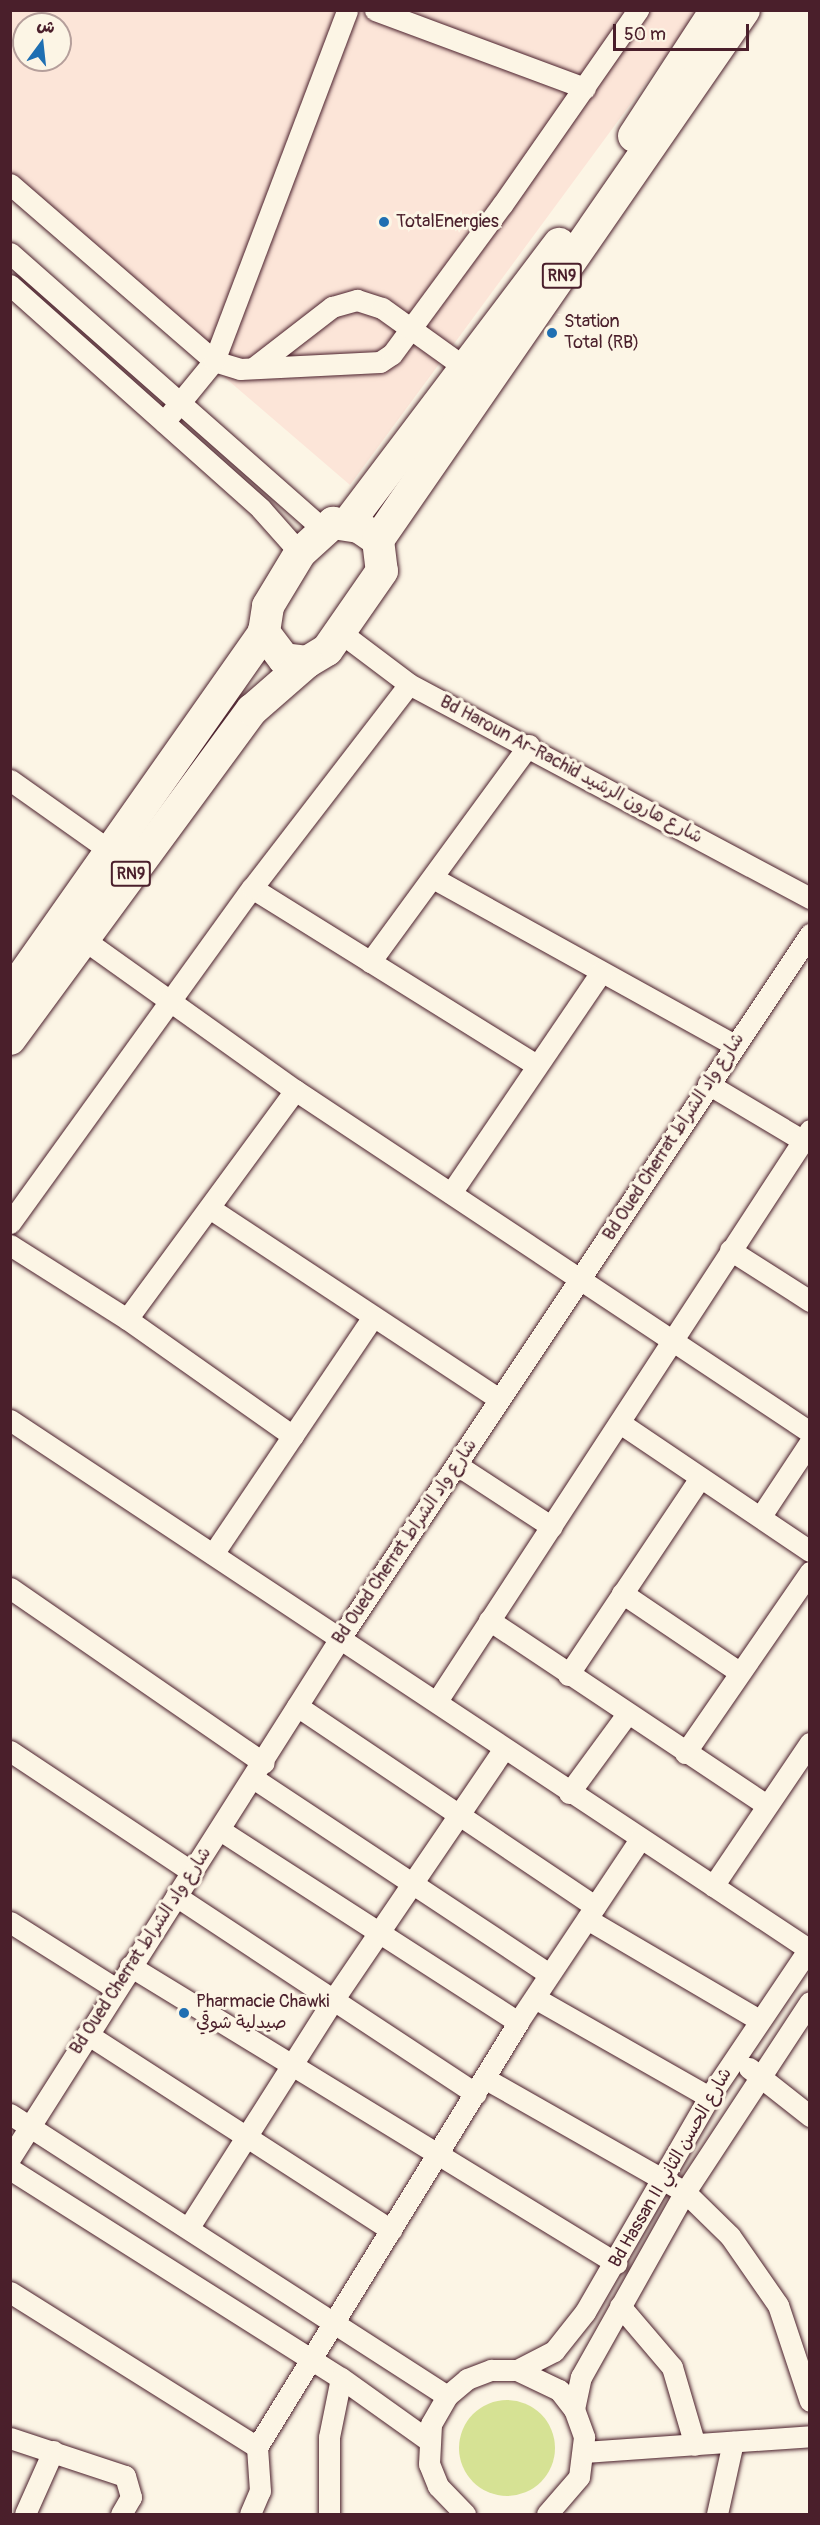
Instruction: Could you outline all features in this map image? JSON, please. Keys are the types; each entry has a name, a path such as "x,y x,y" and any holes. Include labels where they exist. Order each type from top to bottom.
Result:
{"highway":[{"name":"RN9","path":"10,994 113,853 264,632 268,606 300,553 335,526 468,369 574,224 716,10"},
{"name":"RN9","path":"10,1039 252,710 307,662 327,650 340,632 382,571 378,540 744,10"},
{"path":"335,526 378,540"},
{"path":"264,632 284,659 307,662"}],"street":[{"path":"164,422 214,361 347,10"},
{"path":"375,10 585,88"},
{"path":"10,184 214,361 253,368 371,364 392,354 585,88 638,10"},
{"path":"10,253 210,425 335,526"},
{"path":"10,285 190,446 300,553"},
{"path":"253,368 344,302 370,302 411,327 468,369"},
{"path":"190,446 210,425"},
{"name":"Bd Haroun Ar-Rachid شارع هارون الرشيد","path":"340,632 409,684 529,745 810,898"},
{"path":"10,1223 252,888 409,684"},
{"path":"370,962 529,745"},
{"path":"10,780 113,853"},
{"path":"433,878 732,1044"},
{"path":"252,888 535,1064"},
{"name":"Bd Oued Cherrat شارع واد الشراط","path":"10,2158 115,1988 259,1770 339,1640 582,1281 732,1044 810,934"},
{"path":"83,939 169,1003 295,1090 810,1432"},
{"path":"451,1192 535,1064 601,972"},
{"path":"437,1701 806,1135 708,1084"},
{"path":"128,1319 211,1209 295,1090"},
{"path":"211,1209 500,1399"},
{"path":"10,1245 128,1319 292,1436"},
{"path":"730,1250 810,1301"},
{"path":"213,1554 373,1317"},
{"path":"10,1420 339,1640 437,1701 503,1750 809,1949"},
{"path":"620,1423 810,1551"},
{"path":"761,1516 810,1442"},
{"path":"457,1465 552,1527"},
{"path":"568,1675 700,1478"},
{"path":"685,1753 810,1572"},
{"path":"10,1588 259,1770 549,1974"},
{"path":"622,1593 739,1672"},
{"path":"489,1620 568,1675 766,1805"},
{"path":"297,1706 459,1816 591,1912 759,2020"},
{"path":"569,1793 627,1714"},
{"path":"713,1886 810,1743"},
{"path":"189,2227 248,2139 330,2003 503,1750"},
{"path":"10,1751 192,1872"},
{"path":"220,1830 518,2022"},
{"path":"250,2514 260,2491 257,2447 436,2155 481,2086 518,2022 640,1839"},
{"path":"176,1896 330,2003 481,2086 685,2192 757,2269 796,2348 810,2401"},
{"path":"14,1932 115,1988"},
{"name":"Bd Hassan II شارع الحسن الثاني","path":"517,2370 554,2351 616,2263 709,2097 809,1949"},
{"path":"130,1966 290,2068 616,2263"},
{"path":"535,1998 709,2097"},
{"name":"Bd Hassan II شارع الحسن الثاني","path":"574,2409 581,2377 685,2192 760,2074 810,2002"},
{"path":"87,2034 391,2230"},
{"path":"735,2059 760,2074 810,2116"},
{"path":"10,2114 189,2227 447,2396"},
{"path":"10,2169 309,2360 341,2378 428,2440"},
{"path":"10,2292 257,2447"},
{"path":"620,2306 672,2367 695,2445"},
{"path":"456,2511 438,2486 428,2440 447,2396 467,2379 517,2370 546,2381 574,2409 585,2452 574,2484 546,2514"},
{"path":"329,2514 329,2438 341,2378"},
{"path":"585,2452 810,2436"},
{"path":"10,2438 125,2476 131,2497 121,2514"},
{"path":"717,2514 733,2442"},
{"path":"25,2514 53,2451"}],"shaded area":[{"path":"11,11 699,11 350,485 11,194"}],"green space":[{"path":"507,2400 525,2404 541,2414 551,2430 555,2448 551,2466 541,2482 525,2492 507,2496 489,2492 473,2482 463,2466 459,2448 463,2430 473,2414 489,2404"}],"place":[{"name":"TotalEnergies","path":"384,222"},
{"name":"Station Total (RB)","path":"552,333"},
{"name":"Pharmacie Chawki صيدلية شوقي","path":"184,2013"}]}
